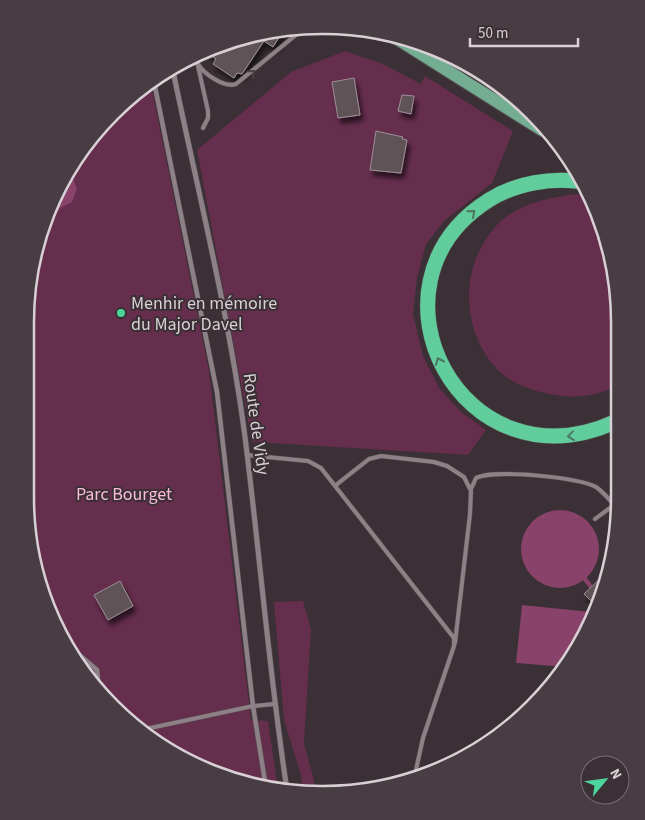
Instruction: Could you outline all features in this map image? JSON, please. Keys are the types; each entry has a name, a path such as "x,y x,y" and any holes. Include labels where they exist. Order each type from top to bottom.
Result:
{"highway":[{"path":"575,182 549,181 514,188 492,198 466,218 442,250 434,272 429,302 431,335 444,371 458,392 477,410 506,427 533,435 560,437 585,434 611,423"}],"main road":[{"path":"414,49 533,124"}],"street":[{"name":"Route de Vidy","path":"174,75 233,360 247,456 274,704 285,784"},
{"path":"155,87 217,392 253,706 265,781"},
{"path":"80,655 98,670 98,680"}],"lane":[{"path":"198,64 207,75 232,86 296,35"},
{"path":"198,64 208,111 208,118 203,128"},
{"path":"247,456 314,463 336,485 450,632 454,645"},
{"path":"336,485 369,459 381,456 423,460 447,466 464,477 471,491"},
{"path":"416,771 424,738 454,645 471,491 476,478 490,473 559,478 583,482 596,487 611,502"},
{"path":"595,519 611,509"},
{"path":"149,728 253,706 274,704"}],"green space":[{"path":"345,51 383,64 421,84 425,76 513,131 492,183 444,221 426,244 417,278 413,314 423,356 439,388 461,412 486,430 468,455 252,442 197,150 291,72"},
{"name":"Parc Bourget","path":"152,89 209,371 251,720 268,721 277,783 230,771 178,748 162,738 118,702 82,658 56,608 39,554 34,516 34,304 39,266 56,212 82,162 118,118"},
{"path":"581,195 596,230 606,266 611,304 611,388 596,394 571,397 548,394 515,383 495,367 484,351 475,333 470,315 471,277 476,258 485,241 497,225 514,211 555,197"},
{"path":"303,601 311,629 304,744 314,786 302,786 301,775 284,720 274,602"}],"shaded area":[{"path":"72,178 77,189 72,202 57,210"},
{"path":"560,510 575,513 587,522 596,534 599,549 596,564 587,576 575,585 560,588 545,585 533,576 524,564 521,549 524,534 533,522 545,513"},
{"path":"522,605 587,612 573,642 557,666 516,663"}],"building":[{"path":"279,37 273,47 264,41 242,74 237,73 234,78 213,64 216,59 212,56 230,49"},
{"path":"354,78 360,115 338,118 332,82"},
{"path":"402,95 414,96 411,114 398,111"},
{"path":"376,131 403,137 402,139 407,140 401,173 370,170"},
{"path":"599,580 592,602 584,594"},
{"path":"120,581 133,606 108,620 94,595"}],"waterway":[{"path":"585,579 595,592"}],"place":[{"name":"Menhir en mémoire du Major Davel","path":"121,313"}]}
